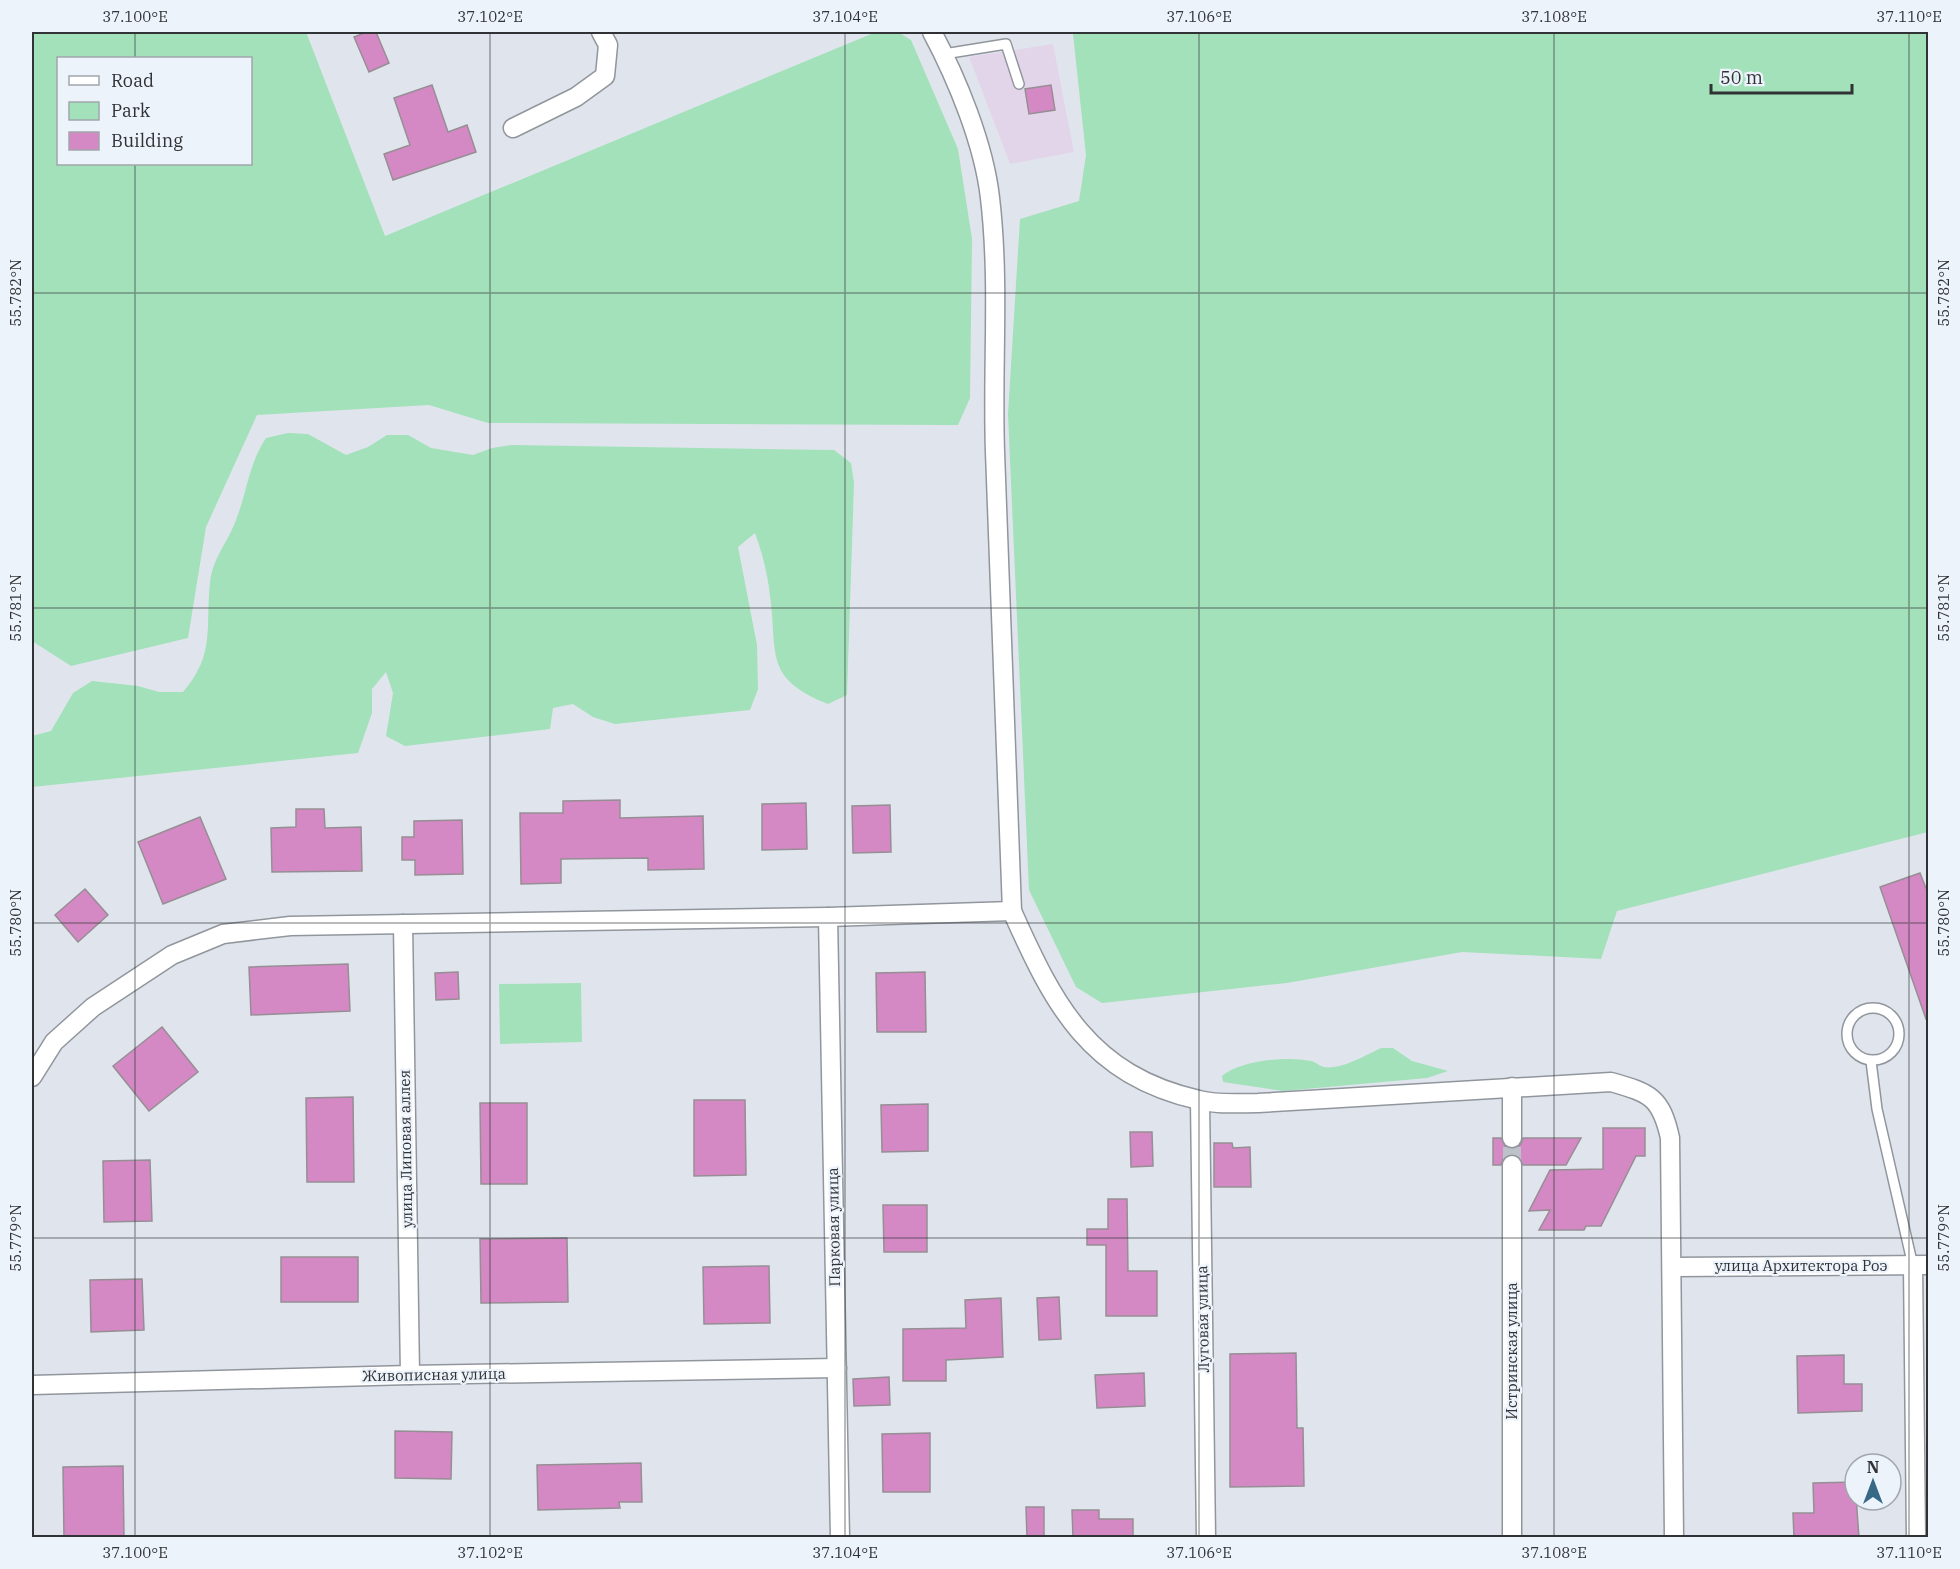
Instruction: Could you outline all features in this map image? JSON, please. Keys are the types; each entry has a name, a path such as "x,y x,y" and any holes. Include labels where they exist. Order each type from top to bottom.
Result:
{"street":[{"path":"513,128 576,97 605,76 608,45 601,32"},
{"path":"932,32 944,54 975,134 990,195 996,258 994,425 1012,911 1043,980 1073,1026 1107,1058 1153,1086 1200,1101 1258,1103 1611,1082 1641,1090 1655,1099 1665,1117 1671,1138 1674,1538"},
{"path":"32,1077 54,1042 93,1007 172,955 223,934 291,926 828,917 1012,911"},
{"name":"Парковая улица","path":"828,917 840,1538"},
{"name":"улица Липовая аллея","path":"403,924 410,1375"},
{"path":"1512,1087 1512,1138"},
{"name":"Луговая улица","path":"1200,1101 1206,1538"},
{"name":"Истринская улица","path":"1512,1165 1512,1538"},
{"path":"1916,1538 1921,1266"},
{"name":"улица Архитектора Роэ","path":"1673,1267 1921,1266"},
{"name":"Живописная улица","path":"32,1385 410,1375 837,1368"}],"lane":[{"path":"944,54 1006,44 1019,84"},
{"path":"1876,1007 1891,1013 1900,1027 1899,1044 1888,1057 1871,1061 1856,1054 1851,1047 1847,1040 1848,1023 1859,1011 1876,1007"},
{"path":"1871,1061 1877,1109 1921,1266"}],"shaded area":[{"path":"1053,44 1074,152 1010,164 969,57"}],"green space":[{"path":"32,32 306,32 385,236 876,32 898,32 911,40 958,149 972,239 970,398 958,425 488,423 429,405 257,415 206,527 188,638 71,666 32,641"},
{"path":"1069,32 1928,32 1928,832 1617,911 1601,959 1462,952 1287,983 1102,1003 1076,987 1029,890 1008,414 1020,219 1079,201 1086,155 1073,34"},
{"path":"288,433 308,434 346,455 368,447 387,435 408,435 431,448 473,455 492,448 512,445 834,450 851,463 854,483 847,695 828,704 807,694 783,674 775,649 768,580 755,533 738,547 757,645 758,689 750,710 615,724 593,717 573,704 553,708 550,729 405,746 386,736 393,693 386,672 372,689 372,713 358,753 32,787 32,736 51,731 73,693 92,681 138,686 159,692 183,692 193,678 205,652 211,574 233,528 256,457 266,438"},
{"path":"581,983 582,1042 500,1044 499,984"},
{"path":"1381,1048 1393,1048 1412,1061 1448,1071 1427,1078 1283,1091 1223,1082 1222,1076 1252,1063 1290,1059 1331,1067 1353,1061"}],"building":[{"path":"367,32 376,32 389,63 369,72 354,37"},
{"path":"432,85 448,132 467,125 476,152 393,180 384,154 410,145 394,98"},
{"path":"1051,85 1055,110 1029,114 1025,89"},
{"path":"620,800 620,818 703,816 704,869 648,870 648,858 561,859 561,883 521,884 520,813 563,813 563,801"},
{"path":"806,803 807,849 762,850 762,804"},
{"path":"890,805 891,852 853,853 852,806"},
{"path":"296,809 324,809 325,828 361,827 362,871 272,872 271,828 296,827"},
{"path":"200,817 226,879 163,904 138,842"},
{"path":"462,820 463,874 415,875 415,860 402,860 402,837 414,837 414,821"},
{"path":"1920,873 1929,896 1929,1018 1926,1019 1880,887"},
{"path":"85,889 108,915 78,942 55,915"},
{"path":"348,964 350,1011 251,1015 249,967"},
{"path":"458,972 459,999 436,1000 435,973"},
{"path":"925,972 926,1032 877,1032 876,973"},
{"path":"162,1027 198,1072 149,1111 113,1066"},
{"path":"353,1097 354,1182 307,1182 306,1098"},
{"path":"694,1100 745,1100 746,1175 694,1176"},
{"path":"480,1103 527,1103 527,1184 481,1184"},
{"path":"928,1104 928,1151 882,1152 881,1105"},
{"path":"1603,1128 1645,1128 1645,1156 1636,1156 1601,1226 1586,1226 1584,1230 1539,1230 1550,1210 1529,1211 1550,1170 1603,1169"},
{"path":"1130,1132 1152,1132 1153,1166 1131,1167"},
{"path":"1493,1138 1501,1138 1506,1147 1513,1149 1521,1144 1523,1138 1581,1138 1566,1165 1523,1165 1518,1156 1511,1154 1503,1159 1501,1165 1493,1165"},
{"path":"1214,1143 1232,1143 1233,1148 1250,1147 1251,1187 1214,1187"},
{"path":"150,1160 152,1221 104,1222 103,1161"},
{"path":"1108,1199 1127,1199 1128,1271 1157,1271 1157,1316 1106,1316 1106,1245 1087,1245 1087,1229 1108,1229"},
{"path":"883,1205 927,1205 927,1252 884,1252"},
{"path":"567,1238 568,1302 481,1303 480,1239"},
{"path":"281,1257 358,1257 358,1302 281,1302"},
{"path":"769,1266 770,1323 704,1324 703,1267"},
{"path":"142,1279 144,1330 91,1332 90,1280"},
{"path":"1059,1297 1061,1339 1039,1340 1037,1298"},
{"path":"1001,1298 1003,1357 946,1360 946,1381 903,1381 903,1329 966,1328 965,1300"},
{"path":"1296,1353 1297,1428 1303,1428 1304,1486 1230,1487 1230,1354"},
{"path":"1844,1355 1844,1384 1862,1384 1862,1411 1798,1413 1797,1356"},
{"path":"1144,1373 1145,1406 1097,1408 1095,1375"},
{"path":"889,1377 890,1405 854,1406 853,1379"},
{"path":"395,1431 452,1432 451,1479 395,1478"},
{"path":"930,1433 930,1492 883,1492 882,1434"},
{"path":"641,1463 642,1502 619,1502 620,1508 538,1510 537,1465"},
{"path":"123,1466 124,1538 64,1538 63,1467"},
{"path":"1843,1482 1843,1512 1857,1512 1859,1538 1794,1538 1793,1513 1814,1513 1813,1483"},
{"path":"1026,1507 1044,1507 1044,1538 1027,1538"},
{"path":"1072,1510 1099,1510 1099,1519 1133,1519 1133,1538 1073,1538"}],"tunnel":[{"path":"1512,1138 1512,1165"}]}
